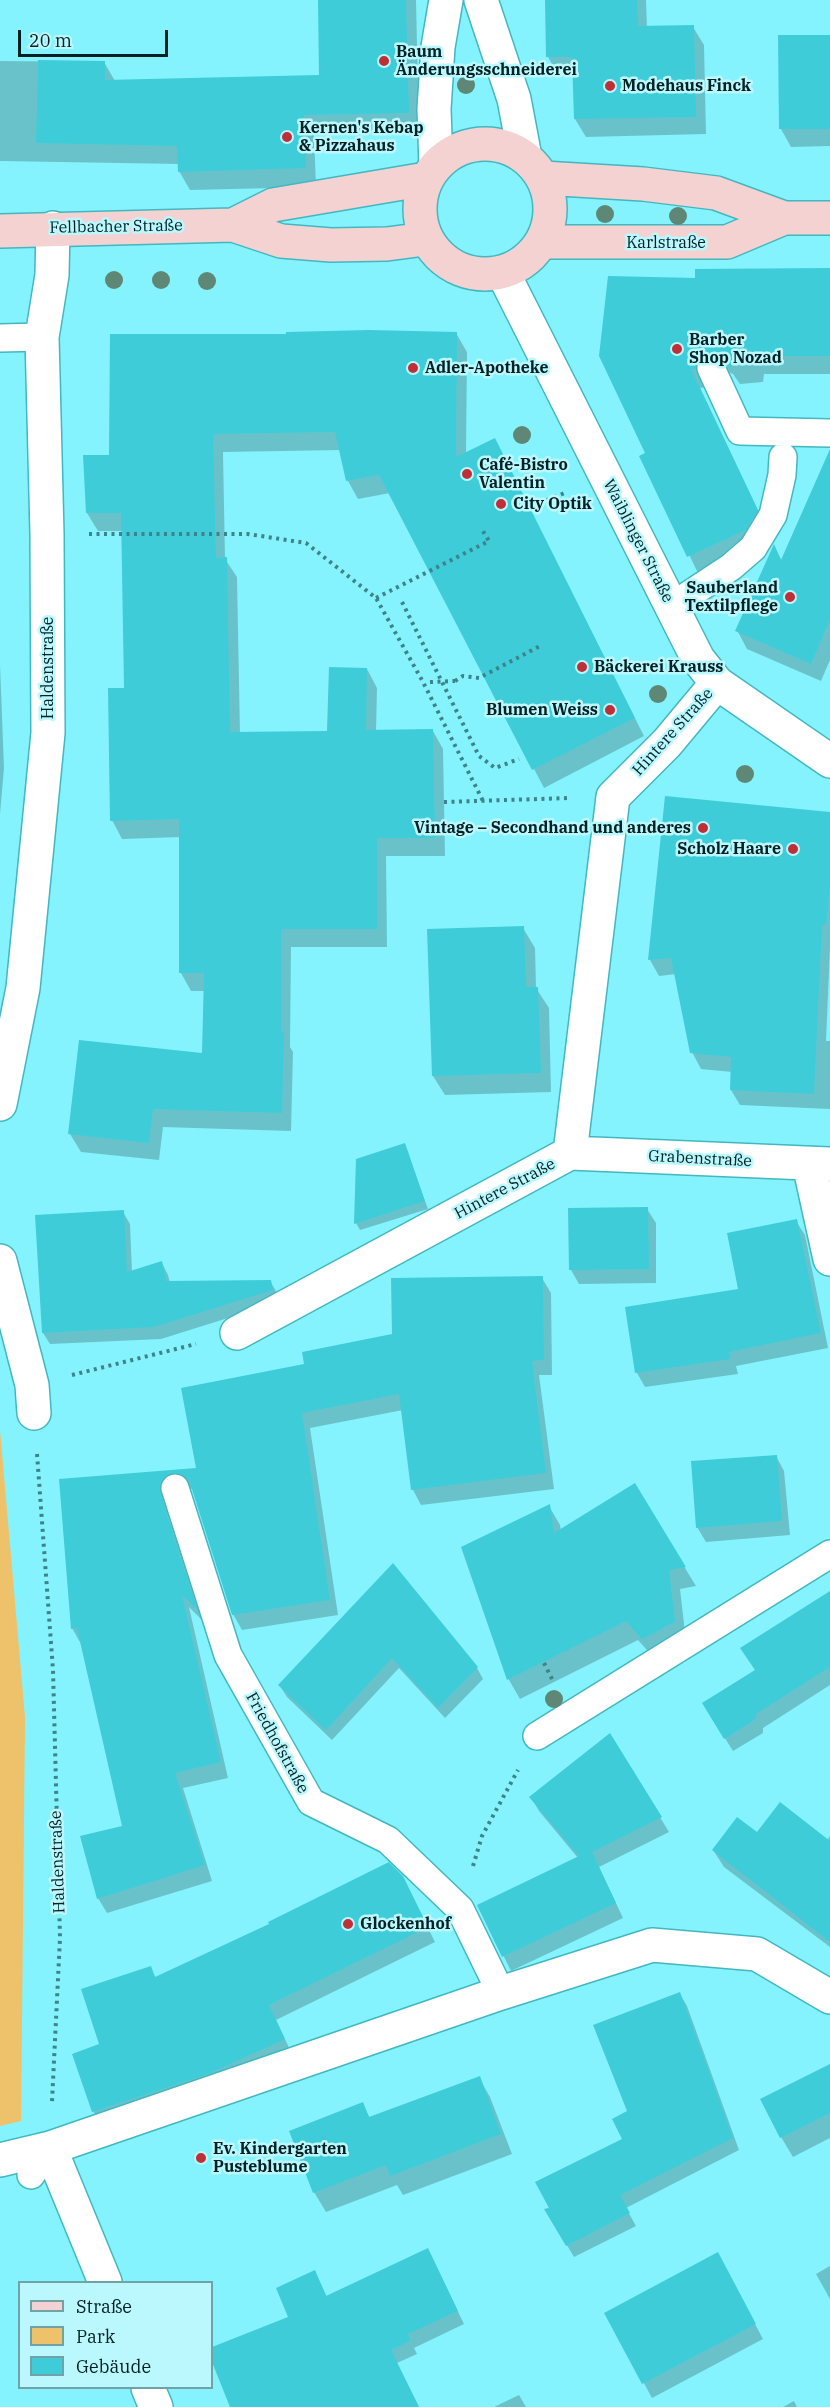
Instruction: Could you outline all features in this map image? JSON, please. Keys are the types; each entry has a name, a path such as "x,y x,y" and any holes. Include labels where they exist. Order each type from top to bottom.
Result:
{"main road":[{"path":"478,143 498,144 534,167 551,211 543,242 525,262 503,273 471,274 441,260 425,239 419,219 419,199 431,172 456,150 478,143"},
{"name":"Karlstraße","path":"534,167 716,193 784,218 830,218"},
{"name":"Fellbacher Straße","path":"232,225 273,205 431,172"},
{"name":"Karlstraße","path":"543,242 727,242 784,218"},
{"name":"Fellbacher Straße","path":"0,231 232,225 281,241 331,245 387,244 425,239"}],"street":[{"path":"431,172 438,47 446,0"},
{"path":"481,0 534,167"},
{"name":"Haldenstraße","path":"0,1104 23,988 48,733 47,534 42,337 52,275 53,228"},
{"name":"Waiblinger Straße","path":"503,273 698,659 717,683 830,761"},
{"name":"Hintere Straße","path":"237,1333 570,1153 613,797 667,743 717,683"},
{"name":"Grabenstraße","path":"570,1153 819,1164"},
{"path":"819,1164 830,1259"},
{"path":"0,1261 34,1414"},
{"path":"0,2160 50,2148 501,1993 652,1945 757,1954 830,1997"},
{"path":"50,2148 104,2281"},
{"path":"148,2389 156,2407"}],"lane":[{"path":"0,338 42,337"},
{"path":"711,368 740,431 830,433"},
{"path":"672,606 731,567 753,548 774,514 782,475 783,457"},
{"name":"Friedhofstraße","path":"175,1488 228,1655 311,1802 388,1840 460,1910 501,1993"},
{"path":"537,1736 830,1554"},
{"path":"31,2175 50,2148"}],"path":[{"path":"375,598 489,541 481,528"},
{"path":"47,534 248,534 306,543 375,598 423,682 483,801"},
{"path":"402,602 479,756 495,768 519,759"},
{"path":"423,682 455,681 463,676 479,678 542,645"},
{"path":"444,802 613,797"},
{"path":"34,1414 237,1333"},
{"name":"Haldenstraße","path":"34,1414 53,1670 60,1938 50,2148"},
{"path":"460,1910 482,1836 537,1736"}],"green space":[{"path":"0,1430 25,1717 21,2121 0,2126"}],"building":[{"path":"318,0 406,0 409,113 304,115 306,168 178,172 177,146 36,143 38,60 105,61 105,80 319,75"},
{"path":"545,0 637,0 638,26 694,25 696,117 574,119 572,57 546,57"},
{"path":"778,35 830,35 830,129 779,129"},
{"path":"830,268 830,356 754,356 753,364 727,366 721,356 712,352 704,354 698,359 696,369 691,369 758,510 746,530 687,557 639,456 645,453 599,356 608,276 695,278 695,269"},
{"path":"369,330 457,332 456,457 495,438 635,718 532,770 379,475 346,481 335,432 213,434 216,558 227,557 230,732 327,731 329,667 367,668 366,730 433,729 435,838 377,838 377,929 281,929 281,1032 284,1032 282,1113 153,1109 149,1143 68,1134 79,1040 202,1053 204,973 179,973 179,819 110,821 108,688 124,688 121,513 86,513 83,455 109,455 110,334 286,334 286,332"},
{"name":"Sauberland Textilpflege","path":"830,449 830,619 811,664 735,631 774,544 781,560"},
{"path":"665,796 830,812 830,885 826,925 822,925 814,1094 730,1090 731,1057 690,1053 671,958 648,960"},
{"path":"524,926 526,987 538,987 541,1073 432,1076 427,929"},
{"path":"405,1143 425,1201 354,1224 356,1159"},
{"path":"648,1207 649,1269 569,1270 568,1208"},
{"path":"124,1210 127,1272 162,1261 166,1281 271,1280 273,1290 154,1327 42,1333 35,1215"},
{"path":"797,1219 821,1333 729,1352 730,1359 635,1373 625,1307 738,1289 727,1233"},
{"path":"543,1276 544,1360 532,1361 546,1473 411,1490 399,1394 302,1413 330,1600 232,1615 190,1483 185,1476 178,1473 170,1473 163,1478 160,1493 197,1609 182,1595 221,1762 175,1773 205,1865 97,1899 80,1836 122,1826 77,1628 71,1629 59,1479 196,1468 181,1388 304,1364 302,1352 392,1334 391,1278"},
{"path":"777,1455 782,1521 696,1528 691,1461"},
{"path":"635,1483 686,1567 669,1570 675,1622 642,1639 626,1621 507,1680 461,1547 550,1504 554,1533"},
{"path":"393,1563 478,1667 438,1708 392,1658 326,1730 278,1685"},
{"path":"830,1591 830,1667 756,1714 756,1719 724,1739 702,1703 755,1670 740,1648"},
{"path":"610,1733 662,1817 592,1852 616,1903 502,1957 477,1905 579,1856 529,1797"},
{"path":"780,1802 830,1841 830,1942 712,1850 737,1817 757,1832"},
{"path":"389,1862 403,1876 428,1927 269,2005 285,2039 208,2074 92,2112 72,2054 99,2044 81,1989 151,1966 155,1977 269,1924 268,1922"},
{"path":"680,1992 733,2138 620,2195 630,2213 566,2246 544,2209 549,2208 535,2182 622,2139 612,2119 627,2111 593,2025"},
{"path":"830,2064 830,2113 780,2138 760,2099"},
{"path":"480,2076 501,2134 390,2176 386,2165 313,2193 289,2131 363,2102 369,2117"},
{"path":"428,2248 458,2311 408,2334 410,2341 391,2350 419,2407 230,2407 213,2364 213,2347 288,2317 276,2288 315,2270 326,2296"},
{"path":"718,2252 756,2324 642,2384 604,2313"}],"place":[{"name":"Baum Änderungsschneiderei","path":"384,61"},
{"name":"Modehaus Finck","path":"610,86"},
{"name":"Kernen's Kebap & Pizzahaus","path":"287,137"},
{"name":"Barber Shop Nozad","path":"677,349"},
{"name":"Adler-Apotheke","path":"413,368"},
{"name":"Café-Bistro Valentin","path":"467,474"},
{"name":"City Optik","path":"501,504"},
{"name":"Sauberland Textilpflege","path":"790,597"},
{"name":"Bäckerei Krauss","path":"582,667"},
{"name":"Blumen Weiss","path":"610,710"},
{"name":"Vintage – Secondhand und anderes","path":"703,828"},
{"name":"Scholz Haare","path":"793,849"},
{"name":"Glockenhof","path":"348,1924"},
{"name":"Ev. Kindergarten Pusteblume","path":"201,2158"}]}
